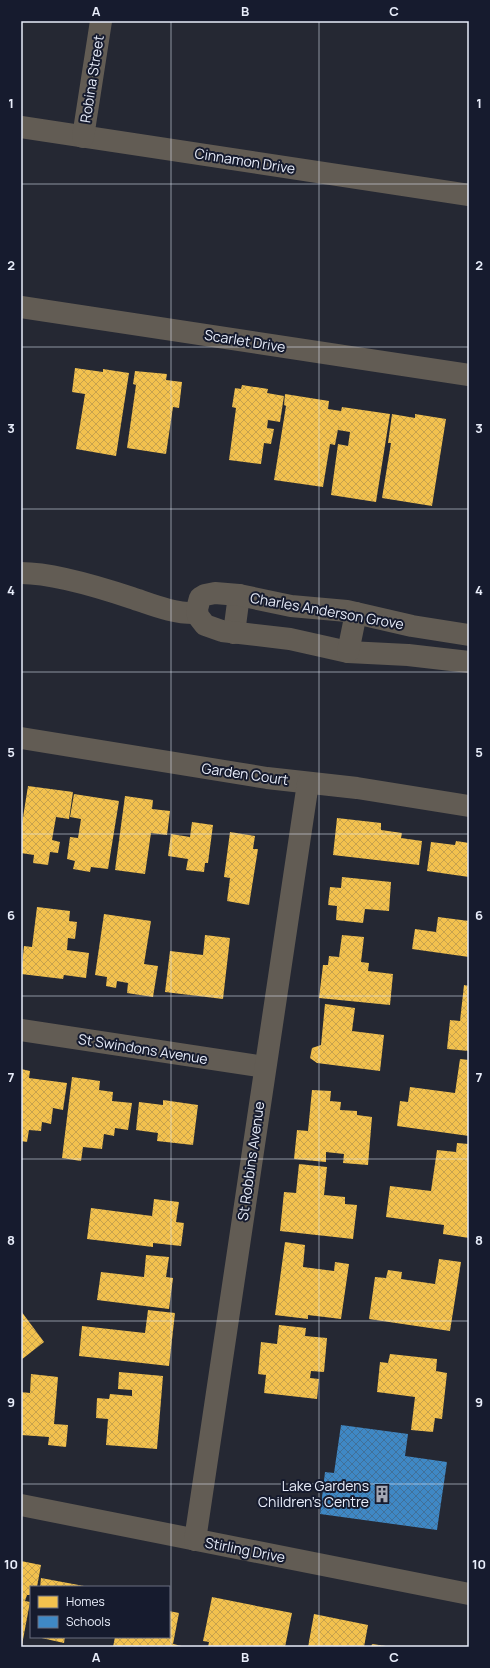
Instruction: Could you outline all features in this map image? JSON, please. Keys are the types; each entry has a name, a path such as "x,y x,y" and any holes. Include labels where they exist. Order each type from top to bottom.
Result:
{"street":[{"name":"Robina Street","path":"83,136 101,21"},
{"name":"Cinnamon Drive","path":"21,127 469,195"},
{"name":"Scarlet Drive","path":"21,307 469,375"},
{"path":"21,573 89,586 178,612 197,613 200,619 209,627 234,633 290,639 348,652 408,655 469,662"},
{"name":"Charles Anderson Grove","path":"197,613 199,601 205,595 215,593 291,606 356,613 406,625 469,635"},
{"path":"234,633 239,596"},
{"path":"348,652 356,613"},
{"name":"Garden Court","path":"21,738 266,778 357,788 469,806"},
{"name":"St Robbins Avenue","path":"195,1540 308,783"},
{"name":"St Swindons Avenue","path":"21,1030 265,1067"},
{"name":"Stirling Drive","path":"21,1505 469,1594"}],"building: Homes":[{"path":"75,368 103,372 103,369 129,373 116,456 76,449 85,394 72,392"},
{"path":"135,371 167,374 166,380 182,382 179,408 173,407 166,454 127,448 136,385 133,384"},
{"path":"242,385 268,389 267,393 284,396 280,422 268,420 267,428 274,429 271,444 264,443 261,464 229,460 236,408 232,407 235,388 241,389"},
{"path":"285,394 329,401 328,409 341,411 342,407 390,414 376,502 331,495 338,444 348,446 350,432 338,430 339,424 335,445 330,444 323,487 274,480 286,406 284,405"},
{"path":"392,414 415,418 415,414 446,419 432,506 382,498 391,443 388,443"},
{"path":"28,786 73,792 69,819 56,817 52,840 60,842 58,853 50,852 48,865 33,863 34,855 21,853 21,830"},
{"path":"74,794 119,801 108,869 91,867 90,872 73,869 75,861 67,859 70,837 78,838 81,819 70,817"},
{"path":"125,796 153,800 152,809 170,811 167,835 151,833 145,874 115,870"},
{"path":"337,818 381,823 381,830 402,833 401,838 422,841 419,865 333,855"},
{"path":"192,822 213,825 208,863 205,863 204,872 186,870 188,859 168,856 171,834 190,837"},
{"path":"230,832 255,836 253,849 258,849 249,905 227,901 230,878 224,877"},
{"path":"456,841 469,843 469,877 427,871 431,842 455,845"},
{"path":"342,877 391,882 389,911 365,909 363,923 336,920 337,906 328,905 330,887 341,888"},
{"path":"37,907 70,911 69,921 77,922 75,939 68,938 67,950 89,953 86,978 64,975 63,979 21,974 24,946 32,947"},
{"path":"104,914 151,921 144,964 158,966 153,997 127,993 128,983 117,981 116,988 106,986 107,977 95,975"},
{"path":"438,917 469,921 469,957 412,949 415,929 436,932"},
{"path":"205,935 230,938 223,999 165,992 170,951 203,955"},
{"path":"342,935 364,937 361,962 369,963 368,971 393,974 390,1005 319,998 323,965 328,965 329,956 339,957"},
{"path":"464,985 469,986 469,1051 447,1049 450,1020 460,1021"},
{"path":"325,1004 355,1008 352,1031 384,1035 380,1071 317,1063 310,1058 312,1048 321,1045"},
{"path":"460,1059 469,1060 469,1136 397,1126 400,1101 408,1102 410,1087 455,1093"},
{"path":"21,1069 30,1071 29,1078 67,1083 63,1110 53,1108 51,1124 42,1122 41,1131 29,1130 27,1142 21,1141"},
{"path":"72,1077 100,1081 99,1090 113,1092 112,1101 132,1103 128,1130 115,1128 114,1136 104,1134 102,1149 83,1147 81,1161 62,1158"},
{"path":"312,1090 331,1091 330,1101 341,1102 340,1110 357,1111 357,1115 372,1117 368,1165 343,1163 344,1154 326,1152 326,1162 294,1159 297,1130 308,1131"},
{"path":"163,1100 198,1105 193,1145 157,1141 158,1133 136,1130 139,1102 163,1105"},
{"path":"457,1143 469,1144 469,1238 443,1234 444,1225 386,1217 390,1186 431,1191 437,1150 456,1152"},
{"path":"299,1164 327,1167 324,1195 345,1197 345,1204 357,1205 353,1239 280,1231 284,1192 296,1193"},
{"path":"154,1199 179,1202 176,1222 184,1223 181,1246 153,1243 153,1247 87,1239 91,1208 152,1216"},
{"path":"285,1242 305,1245 303,1267 334,1271 335,1262 349,1264 341,1319 308,1315 308,1319 275,1315"},
{"path":"146,1255 169,1257 166,1277 173,1278 169,1309 97,1300 101,1272 144,1277"},
{"path":"439,1259 461,1262 450,1331 369,1319 375,1277 386,1278 388,1270 402,1272 401,1279 435,1284"},
{"path":"148,1310 175,1313 169,1366 79,1356 82,1326 145,1333"},
{"path":"21,1311 44,1342 21,1360"},
{"path":"279,1325 306,1328 305,1336 327,1338 324,1372 311,1371 310,1378 319,1379 317,1399 264,1393 266,1375 258,1374 261,1342 277,1344"},
{"path":"390,1354 437,1359 436,1371 447,1373 442,1419 435,1418 433,1432 411,1430 415,1397 377,1392 380,1362 388,1363"},
{"path":"119,1372 163,1376 157,1449 106,1445 108,1419 96,1418 97,1398 109,1399 110,1394 132,1396 132,1390 118,1389"},
{"path":"31,1374 58,1377 54,1424 68,1425 66,1447 48,1445 49,1437 21,1435 21,1392 30,1393"},
{"path":"21,1561 41,1565 37,1586 30,1586 30,1595 27,1595 25,1601 30,1602 22,1645"},
{"path":"41,1578 84,1586 40,1586"},
{"path":"212,1597 292,1613 285,1647 208,1647 209,1642 203,1641"},
{"path":"170,1611 179,1613 173,1644 186,1647 113,1647 115,1638 170,1638"},
{"path":"314,1614 368,1625 364,1647 308,1647"},
{"path":"42,1638 65,1638 64,1643"},
{"path":"372,1644 386,1646 386,1647 371,1647"}],"building: Schools":[{"name":"Lake Gardens Children's Centre","path":"341,1425 408,1434 405,1456 447,1462 437,1530 320,1514 325,1472 334,1473"}],"place":[{"name":"Lake Gardens Children's Centre","path":"382,1494"}]}
